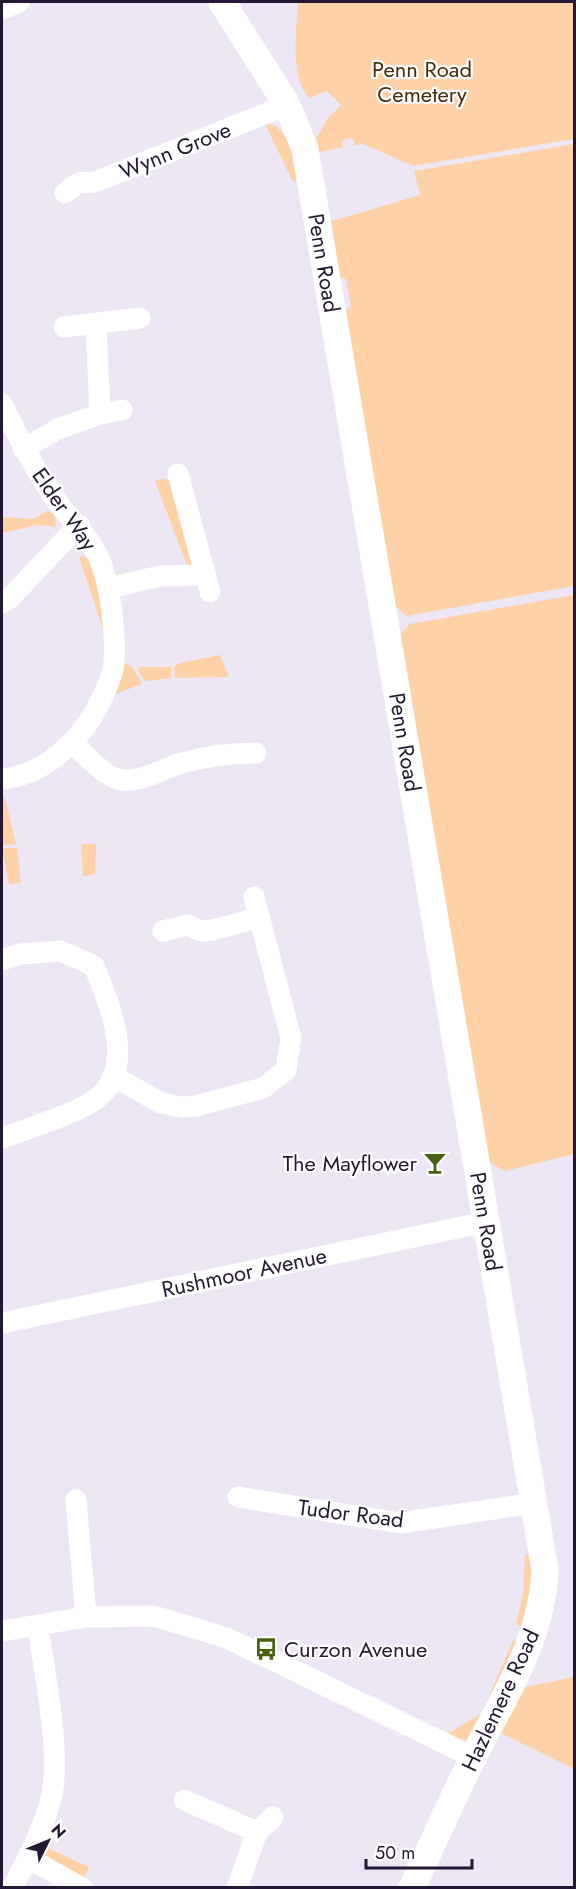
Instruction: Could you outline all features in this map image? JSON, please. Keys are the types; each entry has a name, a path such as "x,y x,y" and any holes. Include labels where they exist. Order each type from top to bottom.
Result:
{"main road":[{"name":"Penn Road","path":"222,2 287,105 305,149 535,1503"},
{"name":"Hazlemere Road","path":"412,1887 473,1757 510,1691 532,1643 540,1614 544,1570 535,1503"}],"street":[{"path":"2,9 19,2"},
{"name":"Wynn Grove","path":"65,193 78,183 95,182 287,105"},
{"path":"64,327 140,318"},
{"path":"96,324 99,414"},
{"name":"Elder Way","path":"2,404 24,449 57,501 79,525 98,555 109,588 114,664 88,724 72,743 48,763 23,777 2,779"},
{"path":"24,449 58,429 99,414 122,410"},
{"path":"109,588 159,576 207,584 178,474"},
{"path":"2,603 9,599 79,525"},
{"path":"72,743 112,777 134,780 161,772 179,763 228,753 256,753"},
{"path":"113,1076 161,1102 182,1107 196,1106 263,1088 286,1070 291,1038 254,897"},
{"path":"163,931 188,925 201,931 212,930 259,918"},
{"path":"2,960 21,954 61,951 94,966 107,1000 119,1055 113,1076 96,1099 2,1138"},
{"name":"Rushmoor Avenue","path":"2,1323 486,1222"},
{"name":"Tudor Road","path":"238,1497 400,1523 535,1503"},
{"path":"76,1500 86,1617"},
{"path":"2,1631 86,1617 154,1616 227,1638 473,1757"},
{"path":"12,1887 28,1858 51,1798 54,1752 38,1625"},
{"path":"184,1800 257,1832"},
{"path":"237,1887 257,1832 273,1817"},
{"path":"28,1858 82,1887"}],"green space":[{"name":"Penn Road Cemetery","path":"298,2 574,2 574,139 413,166 363,144 355,145 353,138 342,140 343,147 319,152 316,138 329,117 341,105 327,91 310,98 303,89 299,79 296,53"},
{"path":"268,124 276,126 300,154 301,177 293,182 266,126"},
{"path":"574,144 574,586 406,616 395,605 340,316 351,306 346,279 339,277 329,222 420,195 414,171"},
{"path":"161,479 174,481 179,519 184,521 194,565 188,568 155,481"},
{"path":"47,511 54,514 56,527 38,525 2,533 2,517 34,519"},
{"path":"79,556 93,559 106,639"},
{"path":"574,595 574,1154 505,1171 487,1161 400,634 410,624"},
{"path":"220,655 229,677 175,678 174,667 180,663"},
{"path":"124,662 133,668 142,684 113,695"},
{"path":"140,667 171,667 171,678 145,681 138,670"},
{"path":"2,796 5,799 16,844 2,845"},
{"path":"81,844 96,844 95,874 83,877"},
{"path":"2,848 17,848 21,883 9,884"},
{"path":"531,1554 536,1557 527,1627 516,1625 523,1594 525,1555"},
{"path":"513,1640 521,1644 470,1738 461,1741 434,1728 449,1733 482,1713"},
{"path":"574,1677 574,1769 499,1732 521,1688"},
{"path":"45,1847 89,1867 84,1877 48,1859 43,1850"}],"place":[{"name":"The Mayflower","path":"435,1163"},
{"name":"Curzon Avenue","path":"266,1649"}]}
